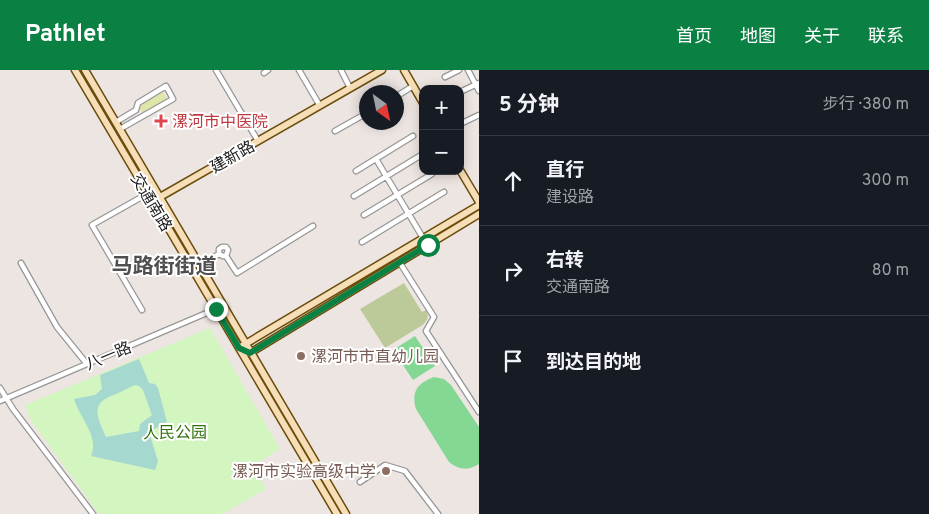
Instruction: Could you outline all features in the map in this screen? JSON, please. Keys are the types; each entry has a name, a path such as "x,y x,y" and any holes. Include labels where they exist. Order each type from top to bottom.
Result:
{"main road":[{"name":"交通南路","path":"75,70 216,309 242,346"},
{"name":"交通南路","path":"85,70 200,265 242,346 337,514"},
{"name":"建新路","path":"160,197 382,70"},
{"path":"404,70 419,97"},
{"path":"346,514 250,353 242,346 479,204 463,175"},
{"path":"250,353 479,214"},
{"path":"424,238 428,245"},
{"path":"193,270 200,265"},
{"path":"351,281 356,290"}],"street":[{"path":"216,70 258,141"},
{"path":"299,70 320,106"},
{"path":"341,70 350,88"},
{"path":"445,77 459,70"},
{"path":"468,70 479,91"},
{"path":"464,90 477,84"},
{"path":"116,122 136,110 138,103 166,86 173,99 120,129"},
{"path":"404,91 413,86"},
{"path":"464,122 479,114"},
{"path":"335,131 359,117"},
{"path":"356,171 413,136"},
{"path":"354,196 419,156"},
{"path":"376,158 424,238"},
{"path":"364,215 430,175"},
{"path":"362,242 444,192"},
{"path":"142,310 92,226 147,194"},
{"path":"219,254 226,256 237,272 313,226"},
{"path":"200,265 219,254 219,249 225,247 228,250 226,256"},
{"path":"21,263 57,327 87,364"},
{"path":"400,263 434,317 426,331 479,412"},
{"name":"八一路","path":"0,401 216,309"},
{"path":"0,388 93,514"},
{"path":"360,482 385,465 405,471 438,514"}],"green space":[{"path":"162,91 168,100 143,114 138,106"},
{"path":"404,283 422,312 426,310 428,314 427,319 421,326 385,348 360,309"},
{"name":"人民公园","path":"210,328 280,449 252,466 266,489 222,514 99,514 30,419 25,405"},
{"path":"415,336 435,366 413,380 393,350"},
{"path":"434,377 444,379 451,385 479,427 479,464 471,468 456,467 449,462 416,409 414,397 417,388"}],"water":[{"path":"139,359 149,383 155,384 158,388 167,422 149,432 158,461 155,470 91,456 93,442 91,434 74,399 95,395 102,389 100,375","holes":["135,385 143,390 152,415 140,424 139,431 106,437 98,417 99,406 107,398"]}],"place":[{"name":"漯河市中医院","path":"161,121"},
{"name":"漯河市市直幼儿园","path":"301,356"},
{"name":"漯河市实验高级中学","path":"386,471"}],"district":[{"name":"马路街街道","path":"164,266"}],"route":[{"path":"216,309 239,348 250,353 428,245"}]}
